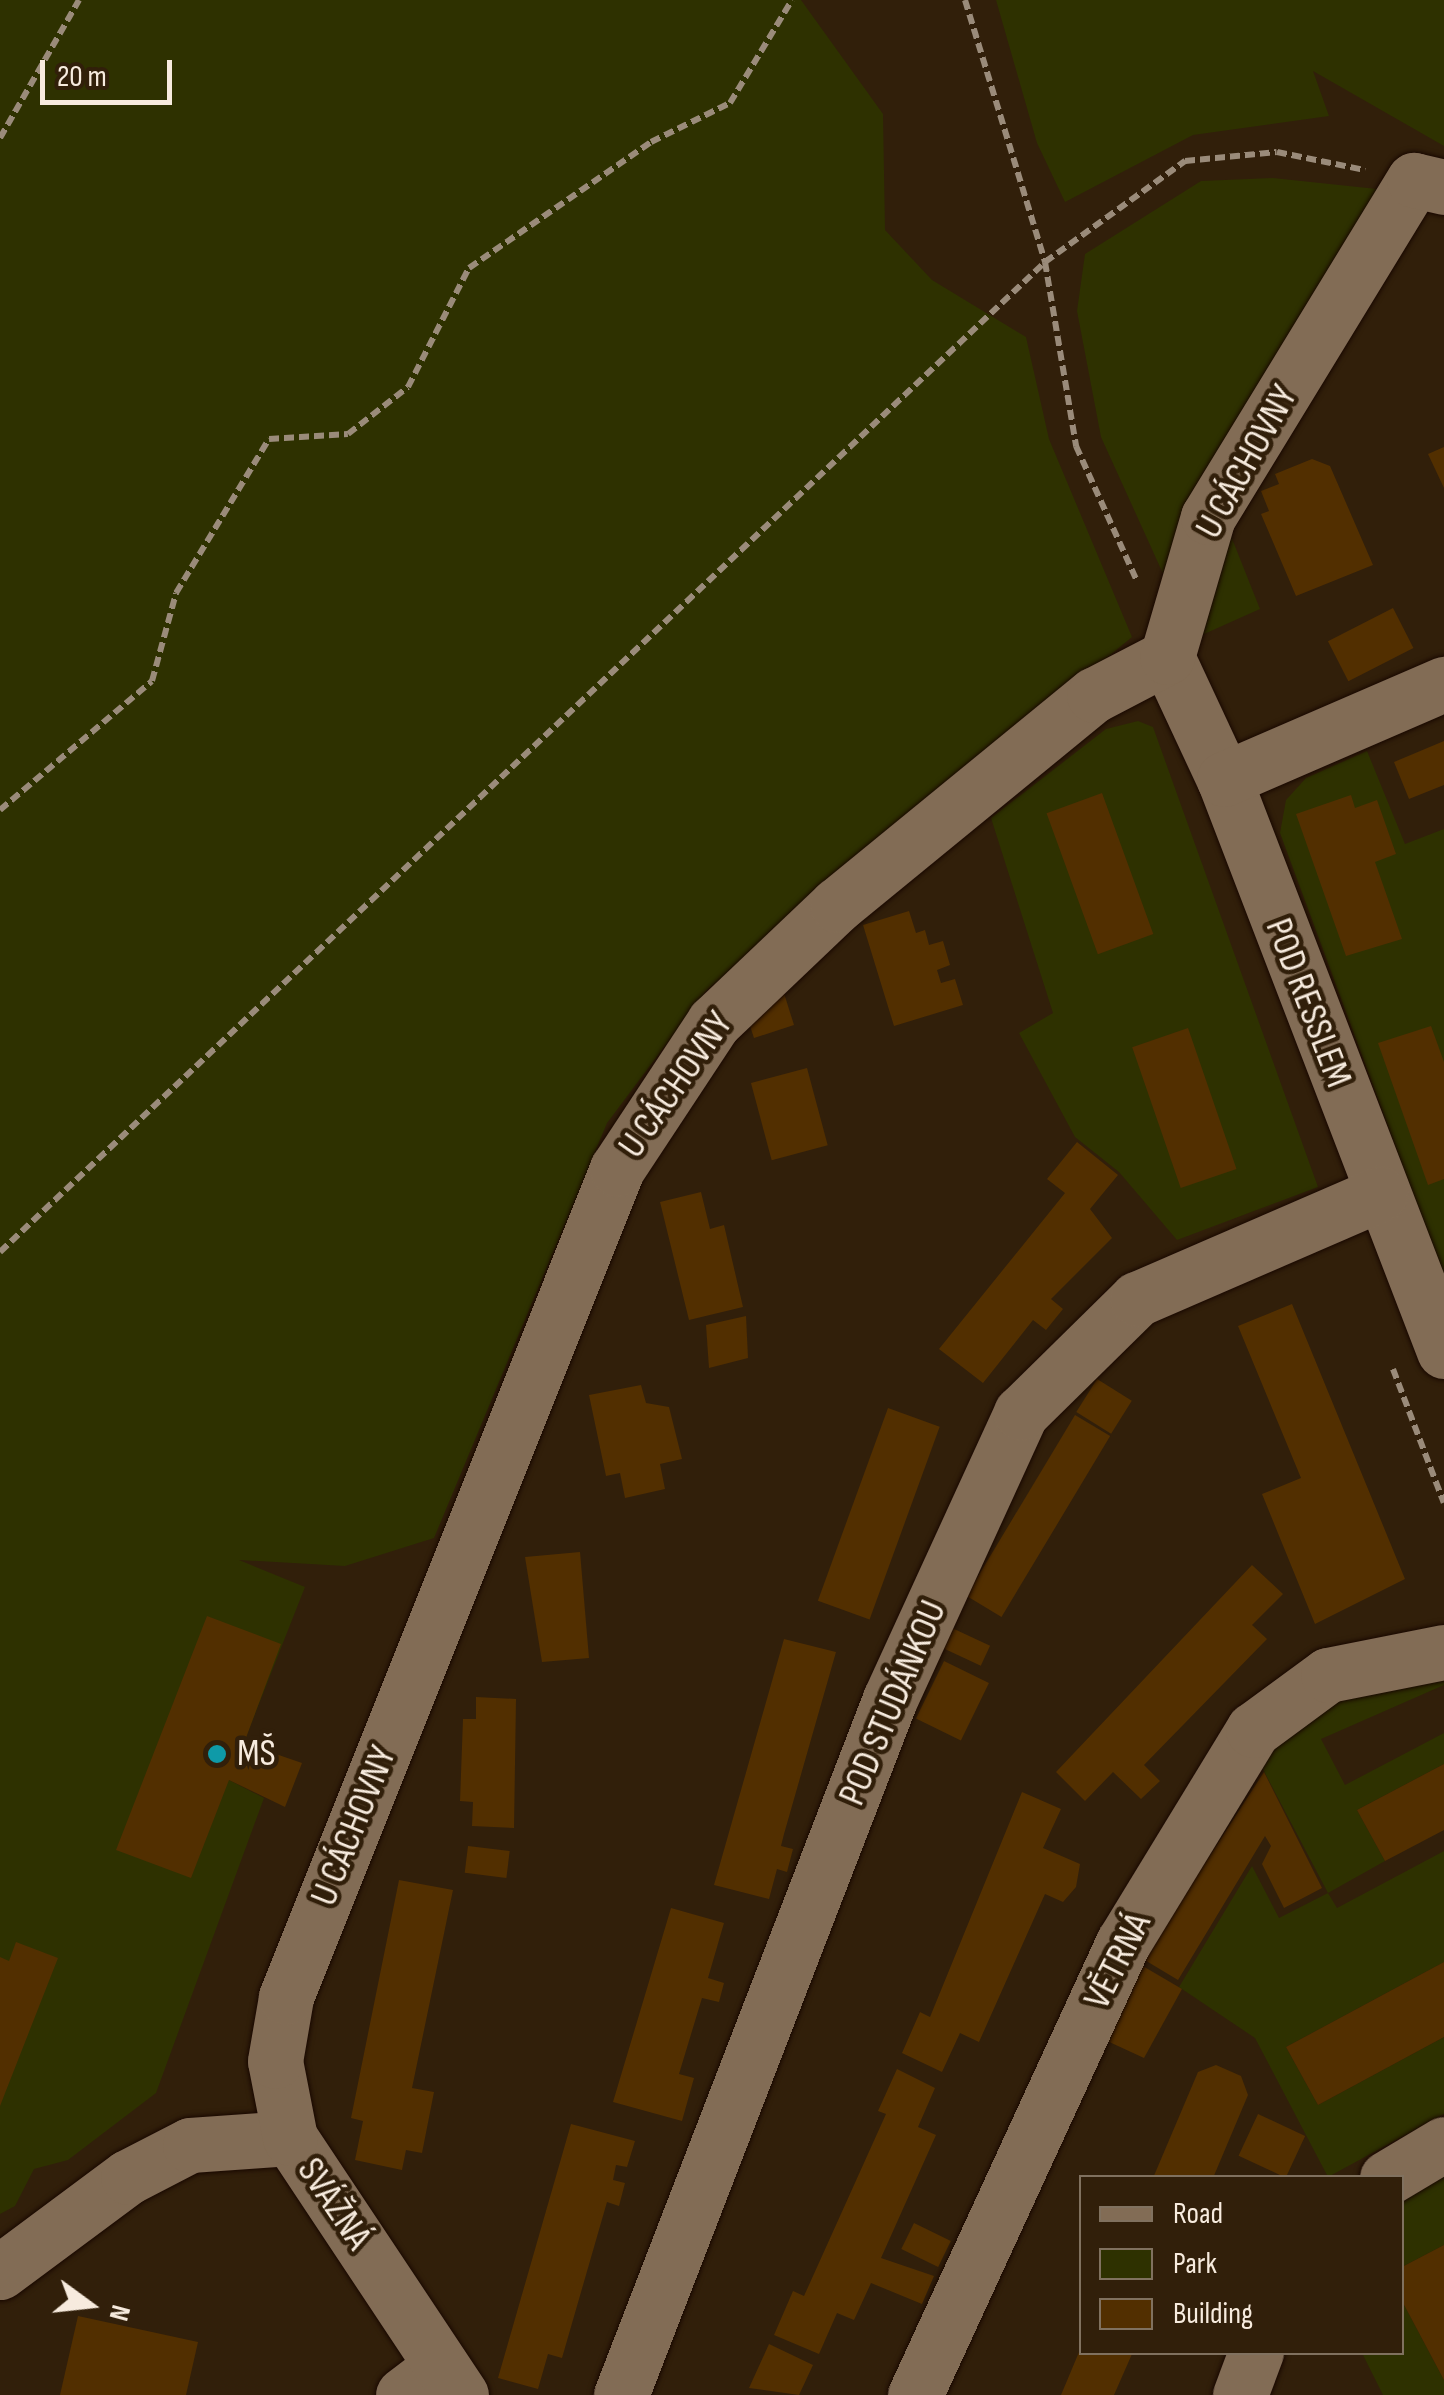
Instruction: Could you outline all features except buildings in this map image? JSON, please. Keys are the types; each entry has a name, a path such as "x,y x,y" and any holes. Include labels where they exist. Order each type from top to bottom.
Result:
{"street":[{"name":"U CÁCHOVNY","path":"290,2138 275,2061 286,1998 617,1169 714,1022 838,905 1094,694 1167,657 1208,517 1429,183"},
{"name":"POD RESSLEM","path":"1167,657 1224,779 1380,1194 1444,1351"},
{"path":"1224,779 1444,684"},
{"name":"POD STUDÁNKOU","path":"621,2395 890,1699 1021,1413 1136,1299 1380,1194"},
{"name":"VĚTRNÁ","path":"915,2395 1123,1944 1253,1730 1328,1675 1444,1652"},
{"name":"SVÁŽNÁ","path":"0,2272 128,2176 190,2145 290,2138 435,2385"},
{"path":"1392,2175 1444,2144"},
{"path":"1240,2395 1255,2355"}],"path":[{"path":"0,138 79,0"},
{"path":"0,810 152,681 176,593 268,439 348,434 408,388 469,268 651,142 730,103 792,0"},
{"path":"965,0 1045,262 1076,446 1134,574"},
{"path":"0,1252 1045,262 1185,162 1276,152 1429,183"}],"green space":[{"path":"0,0 801,0 883,114 885,230 932,280 1026,337 1049,439 1132,637 707,990 607,1123 434,1538 345,1566 239,1560 305,1587 229,1780 264,1798 156,2093 68,2160 34,2169 15,2206 0,2214"},
{"path":"996,0 1444,0 1444,146 1313,71 1329,116 1193,135 1065,202 1037,143"},
{"path":"1273,178 1377,189 1252,402 1165,578 1101,437 1077,311 1085,254 1201,181"},
{"path":"1223,516 1260,609 1193,639"},
{"path":"1138,721 1153,727 1318,1187 1177,1240 1119,1172 1075,1137 1019,1033 1053,1013 991,818 1106,729"},
{"path":"1367,751 1405,844 1444,829 1444,1278 1280,833 1286,800 1306,778"},
{"path":"1444,1664 1444,1685 1321,1739 1345,1785 1444,1733 1444,1764 1357,1810 1385,1861 1328,1893 1256,1756 1310,1707"},
{"path":"1444,1851 1444,1962 1286,2047 1318,2105 1444,2037 1444,2114 1332,2175 1327,2175 1255,2038 1179,1987 1252,1866 1279,1918 1328,1893 1337,1908"},
{"path":"1444,2160 1444,2245 1404,2266 1404,2188"},
{"path":"1404,2305 1444,2380 1444,2395 1383,2395 1363,2355 1404,2355"}],"place":[{"name":"MŠ","path":"217,1754"}]}
